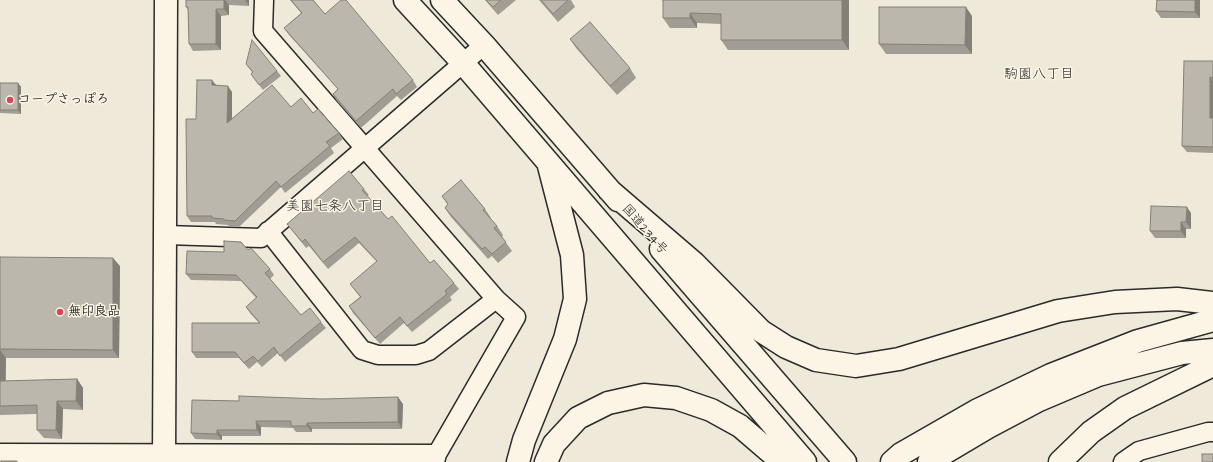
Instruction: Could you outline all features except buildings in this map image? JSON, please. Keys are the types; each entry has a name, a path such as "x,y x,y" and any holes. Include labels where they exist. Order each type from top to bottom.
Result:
{"main road":[{"path":"164,458 166,0"},
{"path":"405,0 463,63 805,462"},
{"name":"国道234号","path":"442,0 484,45 845,462"},
{"path":"518,462 524,440 565,339 575,298 572,255 548,164"},
{"path":"609,190 694,263 762,331 786,347 816,360 856,366 900,359 1058,311 1115,302 1177,299 1213,303"},
{"path":"896,458 976,411 1051,375 1138,341 1213,320"},
{"path":"929,462 988,427 1039,400 1098,375 1182,352 1213,350"},
{"path":"1060,462 1091,432 1125,408 1213,365"},
{"path":"546,462 554,444 578,418 608,403 644,395 676,398 711,410 740,426 782,462"}],"street":[{"path":"0,453 164,458 436,458 516,317 496,299 264,31 264,0"},
{"path":"166,235 261,238 484,45"},
{"path":"268,232 362,350 378,355 416,355 429,351 496,299"},
{"path":"1123,462 1139,451 1208,432 1213,432"}],"place":[{"name":"コープさっぽろ","path":"10,100"},
{"name":"無印良品","path":"60,312"}],"district":[{"name":"駒園八丁目","path":"1039,75"},
{"name":"美園七条八丁目","path":"335,207"}]}
